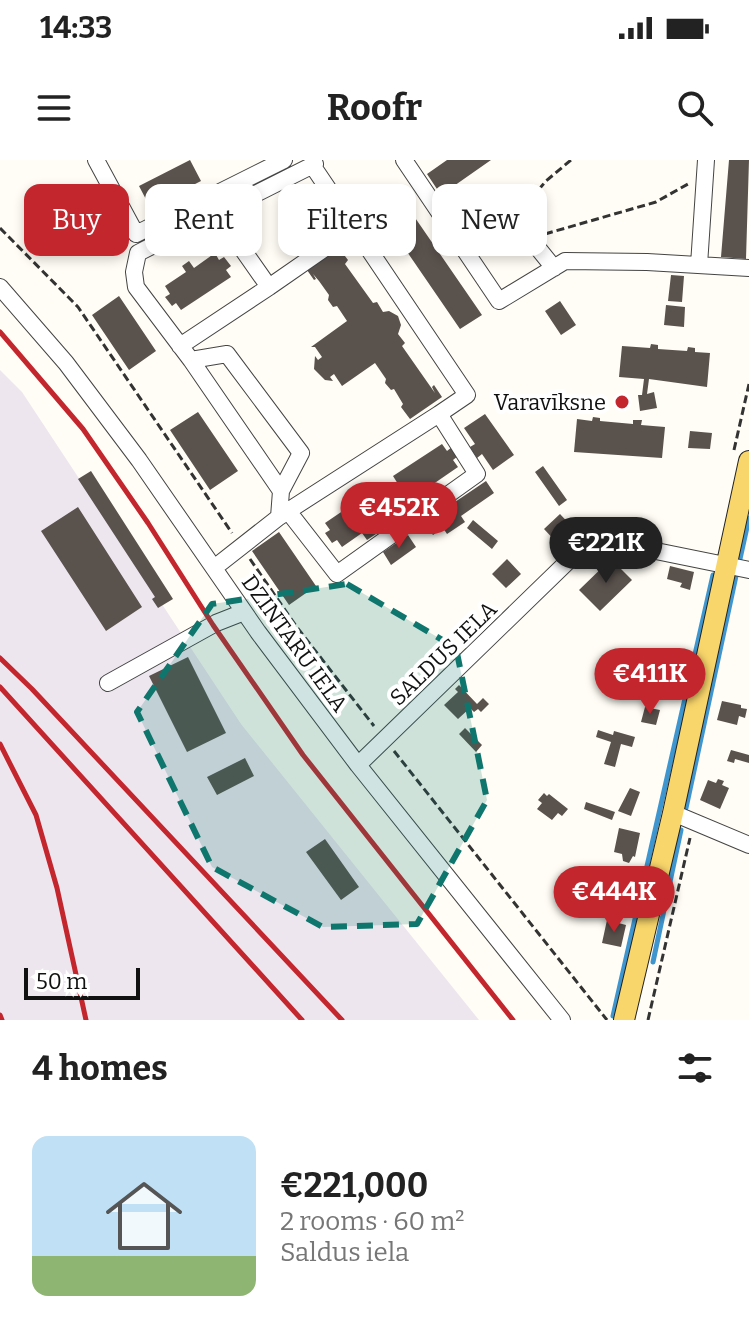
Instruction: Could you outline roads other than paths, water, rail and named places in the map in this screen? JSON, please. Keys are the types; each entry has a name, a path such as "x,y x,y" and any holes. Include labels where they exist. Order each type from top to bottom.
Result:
{"main road":[{"path":"624,1020 673,813 749,461"}],"street":[{"path":"96,160 136,234 136,287 191,360 281,491 284,514 337,574 477,474 439,414"},
{"path":"136,234 284,160"},
{"path":"699,265 706,160"},
{"path":"406,161 432,200"},
{"path":"262,189 313,162 327,184"},
{"path":"138,253 145,249"},
{"path":"247,256 269,287"},
{"path":"180,346 314,256"},
{"path":"214,568 284,514 467,395 373,256"},
{"path":"469,256 499,301 565,261 749,268"},
{"path":"544,256 554,268"},
{"name":"DZINTARU IELA","path":"0,287 66,363 139,460 244,612 358,765 562,1020"},
{"path":"191,360 227,354 301,453 281,491"},
{"name":"SALDUS IELA","path":"358,765 592,538 725,565"},
{"path":"725,565 749,570"},
{"path":"108,683 216,623 244,612"},
{"path":"673,813 749,845"}],"waterway":[{"path":"740,559 749,518"},
{"path":"613,1016 713,575"},
{"path":"686,808 736,576"},
{"path":"653,962 681,830"}],"railway":[{"path":"0,332 83,429 303,755 513,1020"},
{"path":"0,658 342,1020"},
{"path":"0,687 302,1020"},
{"path":"0,744 36,815 57,888 86,1020"},
{"path":"0,1015 2,1020"}],"place":[{"name":"Varavīksne","path":"622,402"}]}
